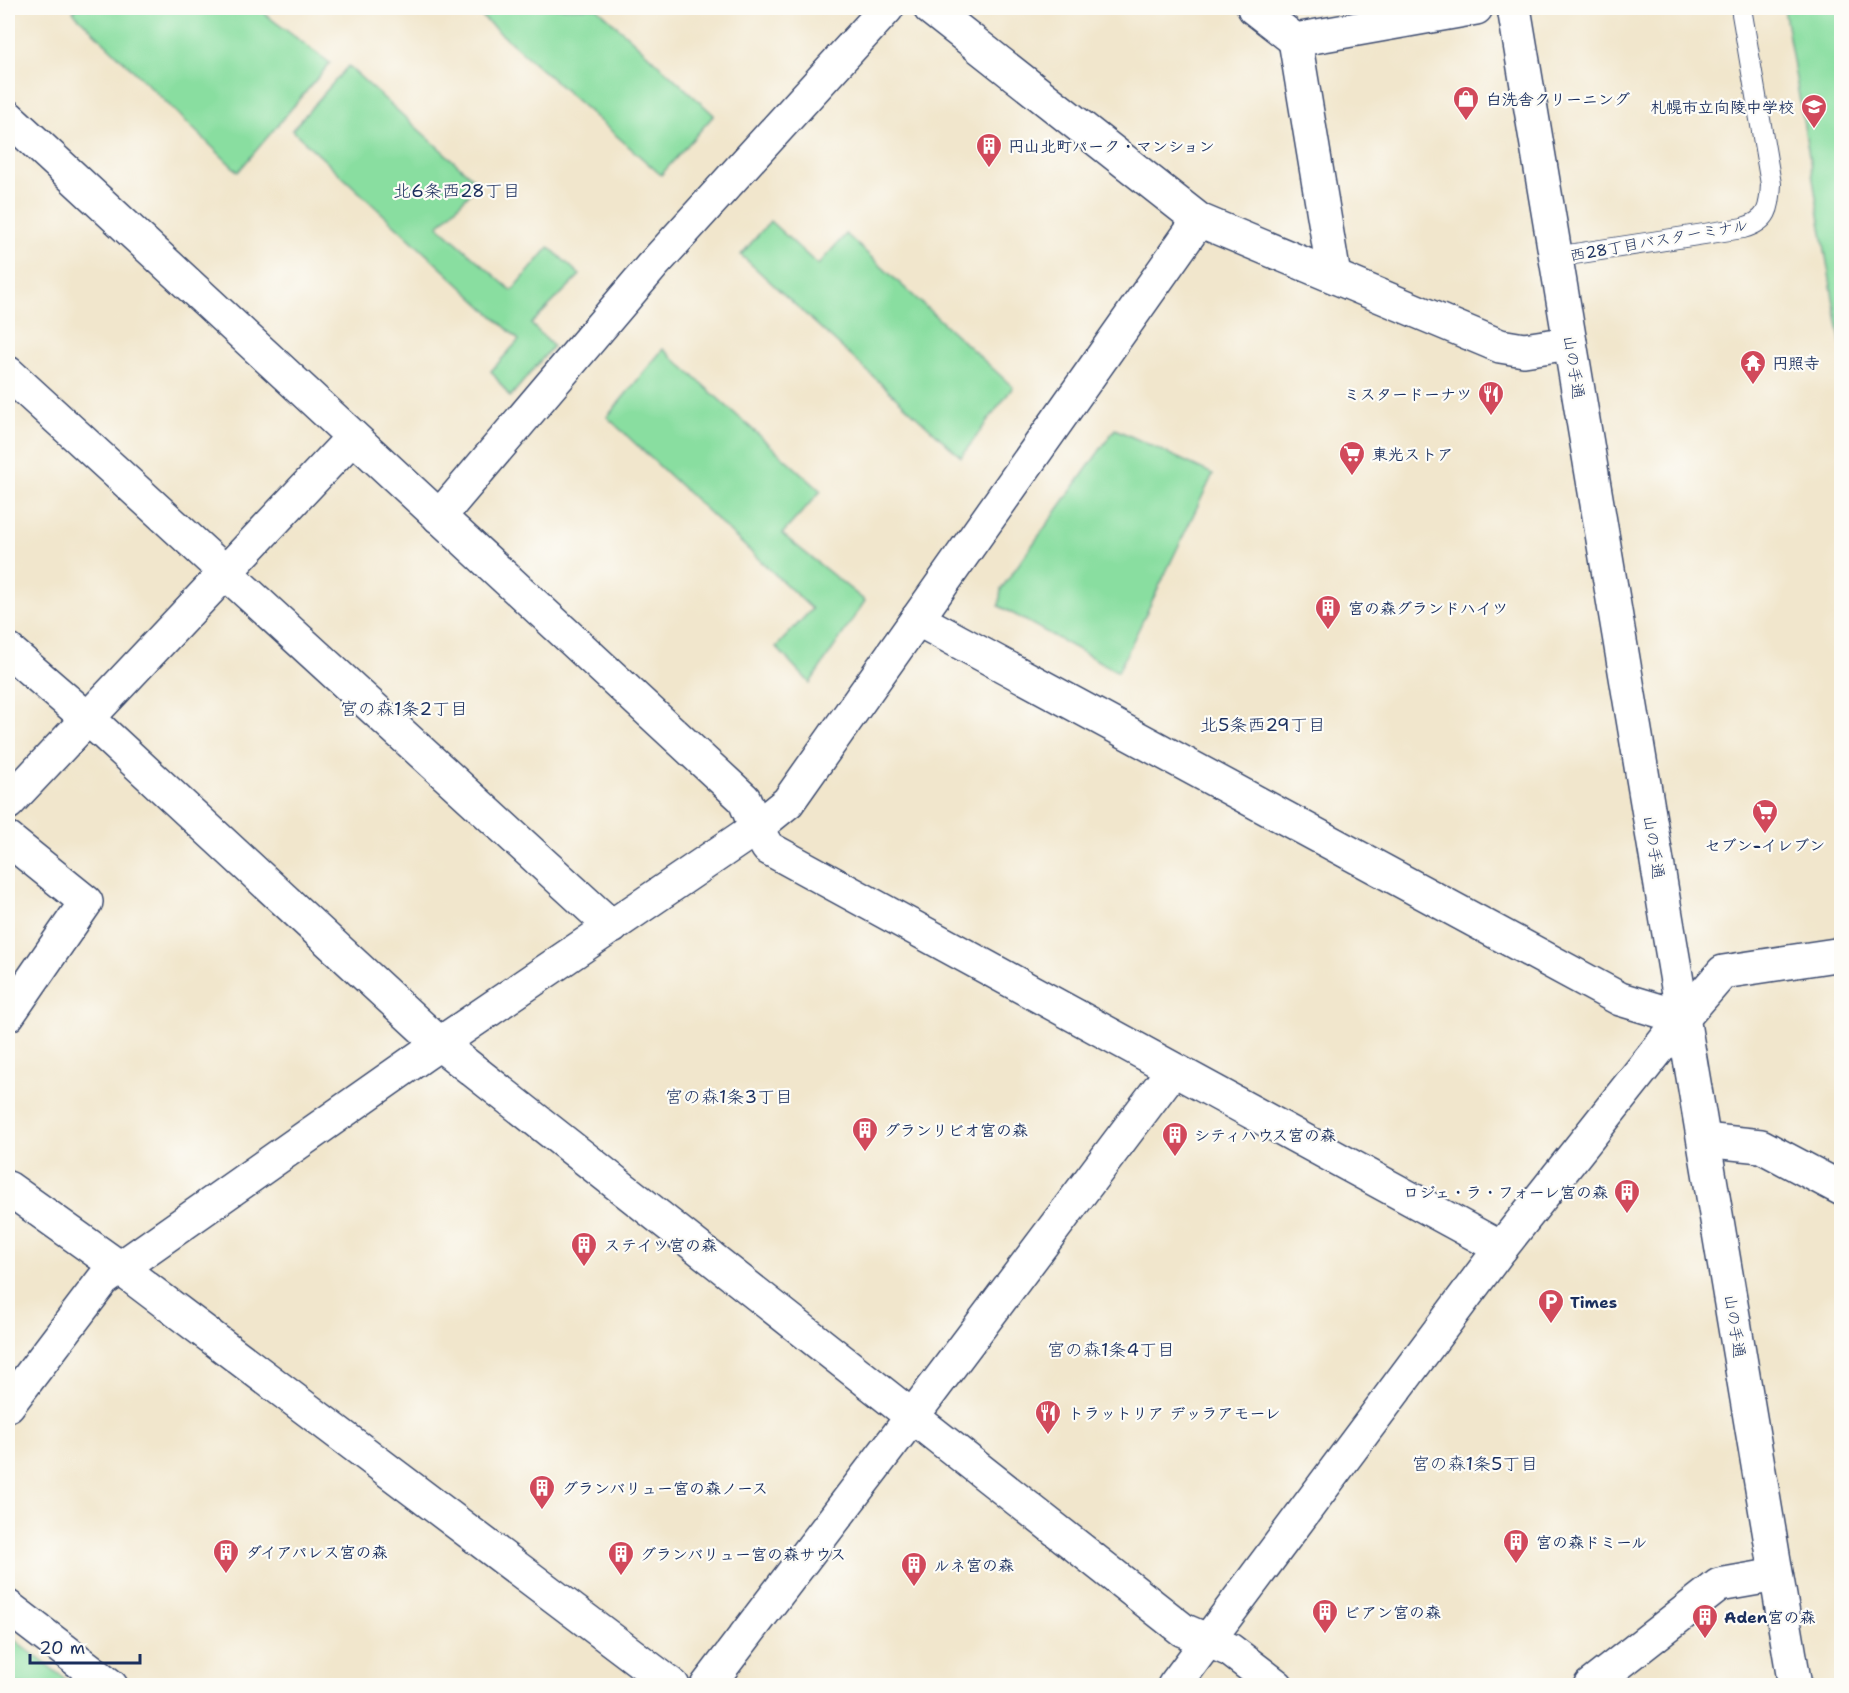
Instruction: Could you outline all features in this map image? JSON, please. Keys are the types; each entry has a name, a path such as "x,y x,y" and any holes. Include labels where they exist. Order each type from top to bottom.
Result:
{"street":[{"path":"439,517 652,266 887,8"},
{"path":"930,8 1199,220 1500,346 1524,350 1570,343"},
{"path":"1254,8 1295,40 1334,276"},
{"path":"1295,40 1476,8"},
{"name":"山の手通","path":"1514,8 1795,1686"},
{"path":"8,117 744,799 756,828 768,848 1501,1248"},
{"path":"8,1405 103,1280 414,1062 756,828 788,802 1199,220"},
{"path":"8,373 612,927"},
{"path":"8,803 354,437"},
{"path":"917,619 1620,999 1683,1018"},
{"path":"8,650 87,718 441,1045 1183,1630 1230,1650 1277,1686"},
{"path":"8,839 86,902 8,1015"},
{"path":"1174,1686 1206,1640 1501,1248 1683,1018 1723,972 1842,954"},
{"path":"706,1686 1173,1070"},
{"path":"1704,1140 1761,1146 1842,1189"},
{"path":"8,1188 120,1268 673,1686"},
{"path":"1590,1686 1719,1585 1776,1575"},
{"path":"8,1607 111,1686"}],"lane":[{"name":"西28丁目バスターミナル","path":"1555,257 1743,228 1755,225 1765,216 1770,202 1771,184 1741,8"}],"green space":[{"path":"76,8 265,8 266,15 330,63 238,172 73,12"},
{"path":"472,8 597,8 714,115 661,175"},
{"path":"1784,8 1841,8 1841,345"},
{"path":"348,66 479,184 438,226 512,291 549,247 580,275 531,324 553,346 510,397 491,371 519,340 292,130"},
{"path":"770,221 818,265 846,234 1013,387 961,457 741,255"},
{"path":"663,349 821,491 782,534 865,601 810,683 776,647 812,609 607,417"},
{"path":"1115,429 1213,474 1118,672 999,606 1001,589"},
{"path":"8,1635 73,1685 8,1685"}],"place":[{"name":"白洗舎クリーニング","path":"1466,122"},
{"name":"札幌市立向陵中学校","path":"1814,130"},
{"name":"円山北町パーク・マンション","path":"989,169"},
{"name":"円照寺","path":"1753,386"},
{"name":"ミスタードーナツ","path":"1491,417"},
{"name":"東光ストア","path":"1352,477"},
{"name":"宮の森グランドハイツ","path":"1328,631"},
{"name":"セブン-イレブン","path":"1765,835"},
{"name":"グランリビオ宮の森","path":"865,1153"},
{"name":"シティハウス宮の森","path":"1175,1158"},
{"name":"ロジェ・ラ・フォーレ宮の森","path":"1627,1215"},
{"name":"ステイツ宮の森","path":"584,1268"},
{"name":"Times","path":"1551,1325"},
{"name":"トラットリア デッラアモーレ","path":"1048,1436"},
{"name":"グランバリュー宮の森ノース","path":"542,1511"},
{"name":"宮の森ドミール","path":"1516,1565"},
{"name":"ダイアパレス宮の森","path":"226,1575"},
{"name":"グランバリュー宮の森サウス","path":"621,1577"},
{"name":"ルネ宮の森","path":"914,1588"},
{"name":"ビアン宮の森","path":"1325,1635"},
{"name":"Aden宮の森","path":"1705,1640"}],"district":[{"name":"北6条西28丁目","path":"457,191"},
{"name":"宮の森1条2丁目","path":"404,709"},
{"name":"北5条西29丁目","path":"1263,725"},
{"name":"宮の森1条3丁目","path":"729,1097"},
{"name":"宮の森1条4丁目","path":"1111,1350"},
{"name":"宮の森1条5丁目","path":"1475,1464"}]}
